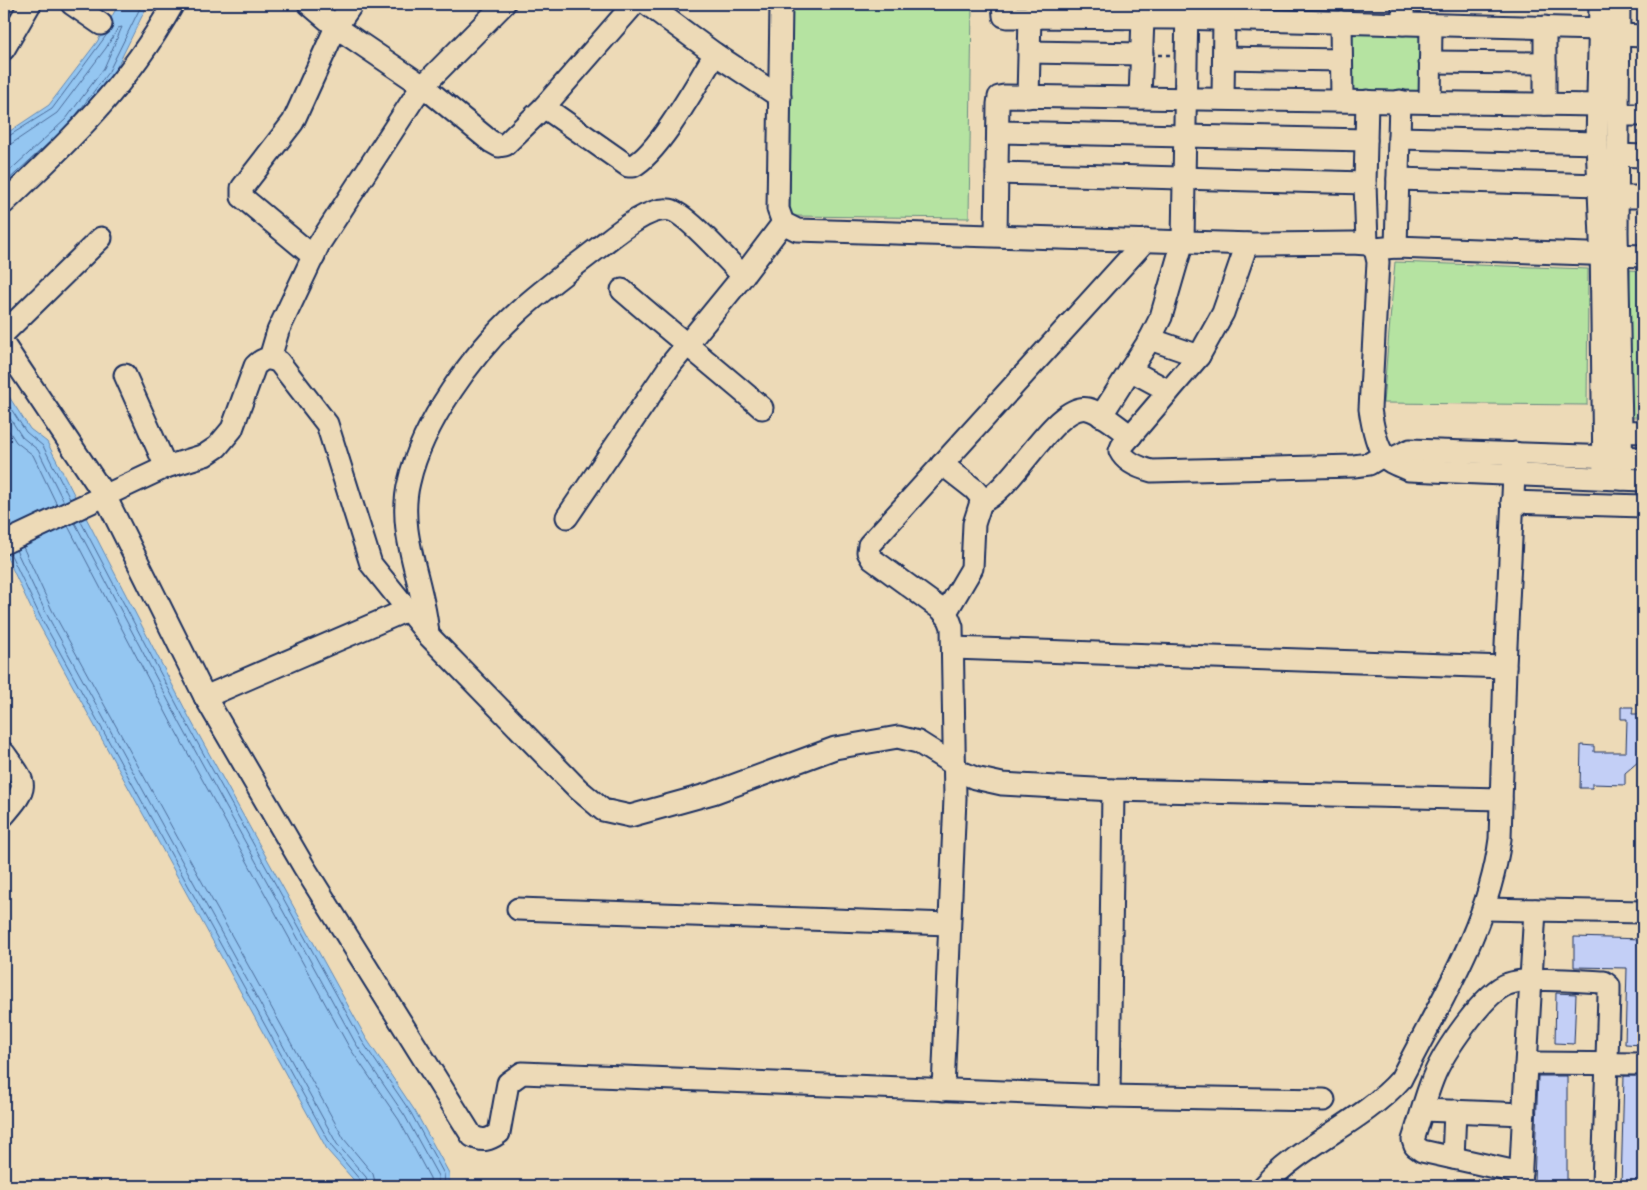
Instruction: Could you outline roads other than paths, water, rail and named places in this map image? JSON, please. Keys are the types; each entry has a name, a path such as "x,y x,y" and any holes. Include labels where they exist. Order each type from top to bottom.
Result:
{"street":[{"path":"4,49 30,4"},
{"path":"72,4 101,24"},
{"path":"4,203 66,145 102,107 156,35 173,4"},
{"path":"308,4 336,27 423,86 490,141 499,146 505,145 544,107 634,4"},
{"path":"314,257 242,197 242,188 293,122 336,27 352,4"},
{"path":"270,358 278,331 319,244 423,86 504,4"},
{"path":"647,4 715,54 780,97"},
{"path":"781,4 778,209 783,223 797,230 996,234 1643,256"},
{"path":"1003,4 1004,16 1143,18 1187,11 1224,19 1341,22 1370,13 1403,14 1431,24 1600,29"},
{"path":"1600,4 1596,143 1599,185 1610,255 1613,478"},
{"path":"1610,255 1618,197 1617,155 1620,115 1619,4"},
{"path":"1101,416 1150,339 1161,317 1183,241 1187,11"},
{"path":"1028,98 1030,16"},
{"path":"1140,98 1143,18"},
{"path":"1223,98 1224,19"},
{"path":"1341,22 1342,100"},
{"path":"1430,102 1431,24"},
{"path":"1545,28 1545,104"},
{"path":"1620,34 1643,36"},
{"path":"1029,52 1142,54"},
{"path":"544,107 628,166 633,166 647,154 677,116 715,54"},
{"path":"1224,58 1342,60"},
{"path":"1430,62 1545,63"},
{"path":"996,234 999,98 1223,98 1598,105"},
{"path":"1367,101 1365,183 1371,247 1378,262 1370,409 1373,425 1386,458 1409,470 1643,480"},
{"path":"1396,247 1400,101"},
{"path":"1620,115 1643,115"},
{"path":"998,132 1366,140"},
{"path":"1399,138 1596,143"},
{"path":"1617,155 1643,156"},
{"path":"997,173 1365,183"},
{"path":"1398,179 1599,185"},
{"path":"1618,197 1643,197"},
{"path":"428,635 427,617 409,543 405,516 408,484 423,439 447,400 489,340 534,297 618,233 657,210 671,210 685,219 743,276"},
{"path":"567,517 687,343 743,276 783,223"},
{"path":"4,333 101,238"},
{"path":"943,1090 955,798 952,627 945,614 872,559 868,552 868,545 1146,240"},
{"path":"1247,244 1223,313 1199,356 1122,446 1120,451 1122,455 1136,466 1152,470 1354,466 1369,464 1410,450 1643,458"},
{"path":"622,290 762,408"},
{"path":"1150,339 1199,356"},
{"path":"4,345 102,497 205,697 304,867 428,1069 472,1136 479,1140 488,1140 500,1134 508,1083 522,1073 1109,1096 1324,1100"},
{"path":"4,543 166,467 205,455 217,447 232,429 255,366 260,360 270,358 279,362 327,424 369,561 428,635 578,789 603,810 630,816 713,793 835,748 898,737 918,742 953,764 961,772 975,778 1002,784 1113,790 1501,799"},
{"path":"1130,370 1169,390"},
{"path":"125,375 166,467"},
{"path":"981,502 995,494 1056,424 1080,409 1088,409 1131,436"},
{"path":"1612,432 1643,432"},
{"path":"1264,1186 1281,1168 1358,1118 1390,1092 1401,1079 1485,909 1497,865 1500,839 1505,667 1516,453"},
{"path":"942,464 974,490 980,496 981,502 974,524 972,568 945,614"},
{"path":"1512,502 1643,506"},
{"path":"205,697 407,610"},
{"path":"953,648 1505,667"},
{"path":"4,754 20,775 23,784 20,797 4,815"},
{"path":"1109,1096 1113,790"},
{"path":"518,909 949,924"},
{"path":"1485,909 1643,912"},
{"path":"1535,910 1531,981 1526,1065 1520,1180 1453,1158 1422,1151 1415,1146 1413,1140 1434,1076 1470,1017 1496,989 1510,983 1531,981 1604,982 1609,986 1603,1186"},
{"path":"1526,1065 1534,1062 1643,1064"},
{"path":"1423,1110 1524,1114"},
{"path":"1453,1158 1455,1111"}],"water":[{"path":"119,4 148,4 114,73 74,127 4,191 4,135 49,105 97,42"},
{"path":"4,389 30,429 47,442 190,719 366,1038 415,1111 449,1173 450,1186 359,1186 328,1151 36,619 4,551"}]}
